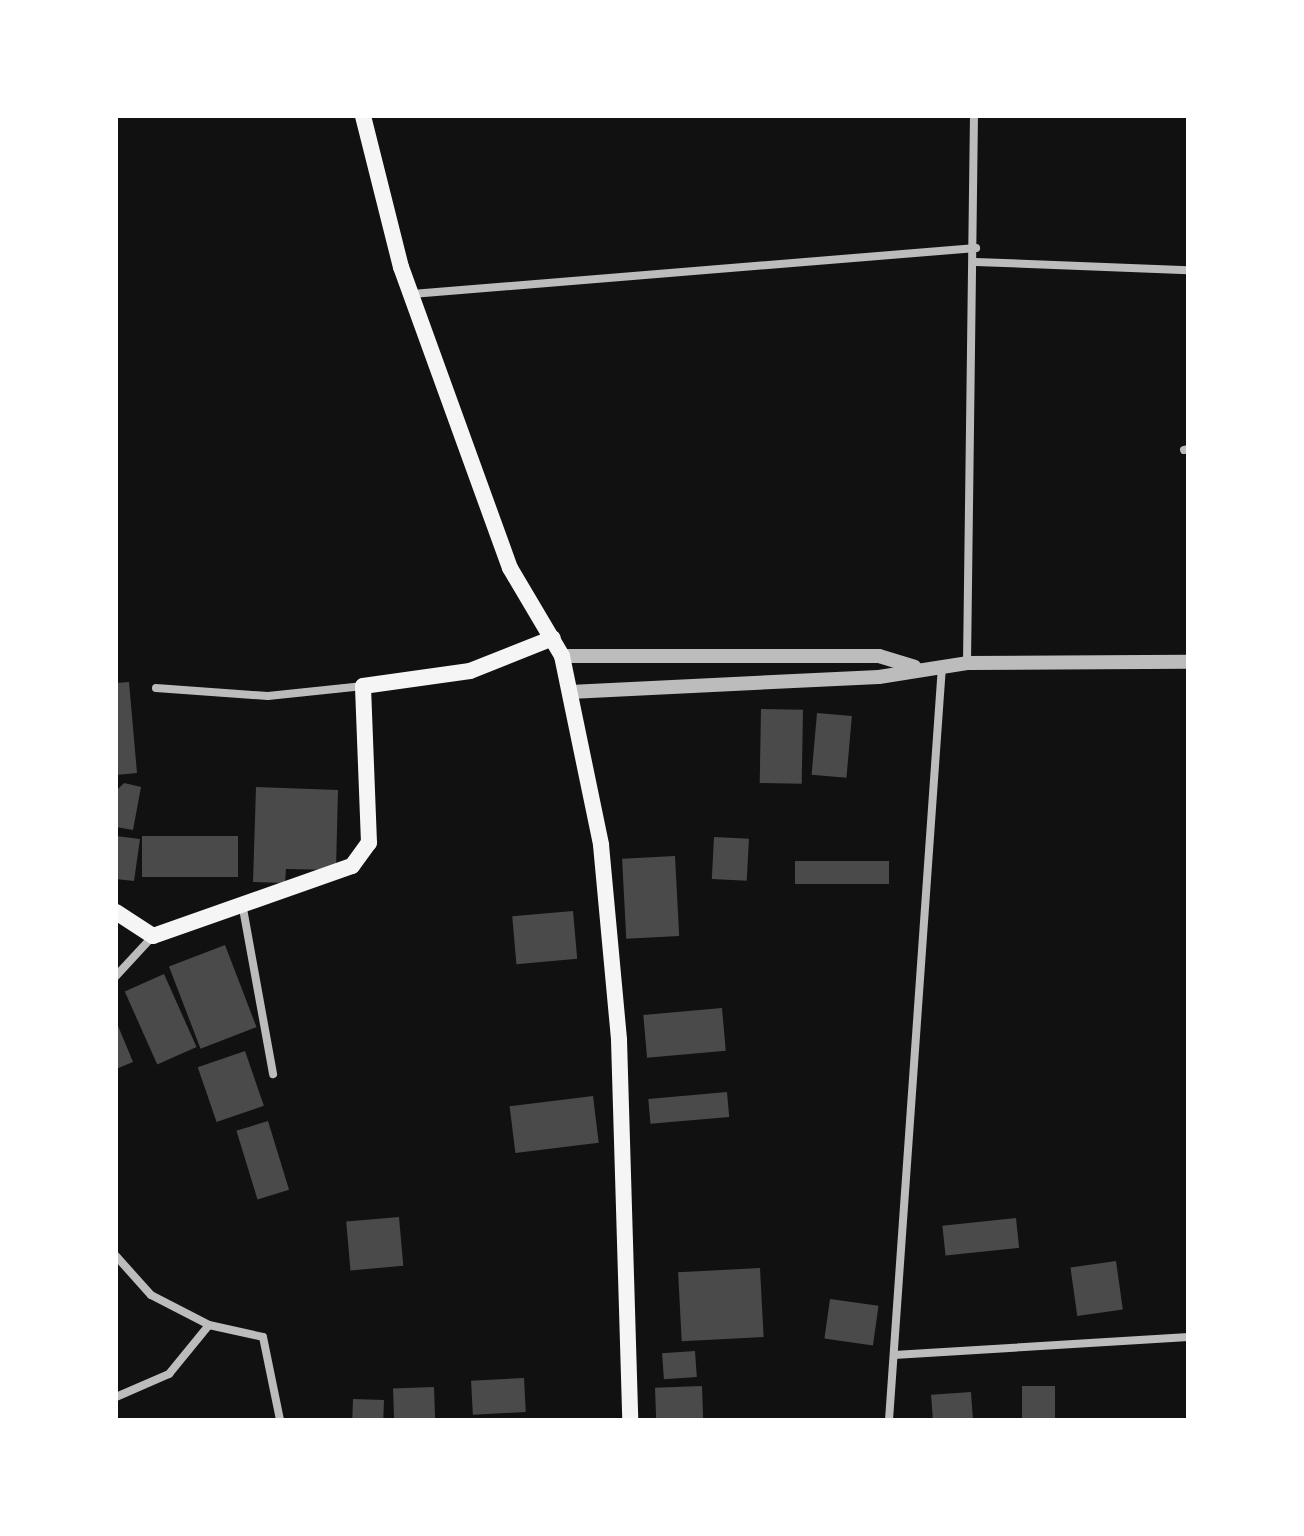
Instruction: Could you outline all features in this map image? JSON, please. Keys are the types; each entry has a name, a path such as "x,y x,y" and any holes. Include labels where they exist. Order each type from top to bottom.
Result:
{"main road":[{"path":"363,116 412,294 510,568 562,656 570,692 601,845 619,1040 630,1420"},
{"path":"116,912 153,936 242,902 352,866 369,843 363,686 470,671 553,638"}],"street":[{"path":"967,663 976,262 974,116"},
{"path":"412,294 976,248"},
{"path":"976,262 1188,270"},
{"path":"562,656 879,656 914,667"},
{"path":"570,692 879,677 914,667 942,664 1188,662"},
{"path":"889,1420 942,664"},
{"path":"156,688 268,696 363,686"},
{"path":"242,902 273,1074"},
{"path":"116,976 153,936"},
{"path":"116,1256 151,1295 209,1325 263,1337 280,1420"},
{"path":"116,1397 169,1374 209,1325"},
{"path":"894,1355 1188,1337"}],"building":[{"path":"129,682 137,773 116,775 116,683"},
{"path":"761,709 803,710 802,784 760,783"},
{"path":"817,713 852,716 846,778 812,775"},
{"path":"124,783 141,787 133,830 116,827 116,791"},
{"path":"256,787 338,790 336,870 286,869 285,883 253,882"},
{"path":"116,836 140,839 134,881 116,879"},
{"path":"142,836 238,836 238,877 142,877"},
{"path":"714,837 749,839 747,881 712,879"},
{"path":"675,856 679,936 626,939 622,859"},
{"path":"795,861 889,861 889,884 795,884"},
{"path":"573,911 577,959 516,964 512,916"},
{"path":"225,945 257,1027 201,1049 169,967"},
{"path":"164,974 197,1047 157,1065 125,991"},
{"path":"722,1008 726,1051 647,1058 643,1015"},
{"path":"116,1021 133,1062 116,1069"},
{"path":"245,1051 264,1106 217,1122 198,1067"},
{"path":"727,1092 729,1117 650,1124 648,1099"},
{"path":"593,1096 599,1143 515,1153 510,1106"},
{"path":"268,1121 289,1190 257,1200 236,1131"},
{"path":"399,1217 403,1266 350,1270 346,1222"},
{"path":"1016,1218 1019,1248 946,1256 942,1226"},
{"path":"1116,1261 1123,1310 1077,1316 1070,1267"},
{"path":"760,1268 764,1337 682,1341 678,1272"},
{"path":"830,1299 879,1306 873,1345 824,1339"},
{"path":"695,1351 697,1377 664,1379 662,1353"},
{"path":"524,1378 526,1412 473,1415 471,1381"},
{"path":"702,1386 703,1420 656,1420 655,1388"},
{"path":"1022,1386 1055,1386 1055,1420 1022,1420"},
{"path":"434,1387 435,1420 394,1420 393,1388"},
{"path":"971,1392 973,1420 933,1420 931,1395"},
{"path":"353,1399 384,1400 383,1420 352,1420"}]}
